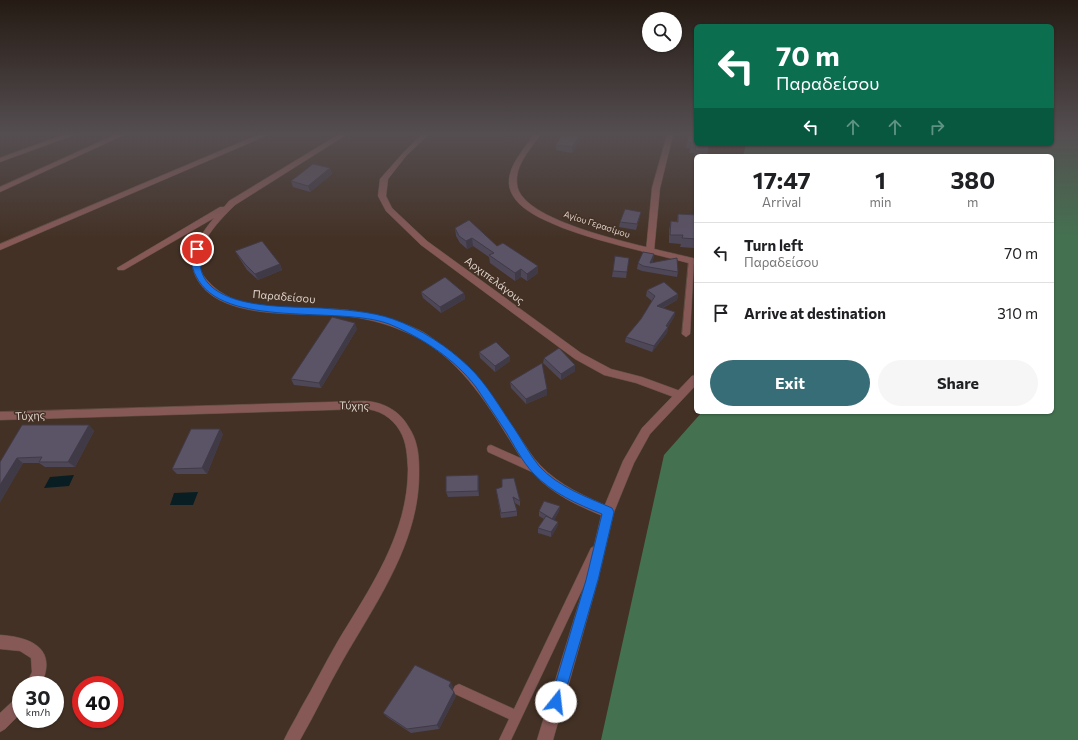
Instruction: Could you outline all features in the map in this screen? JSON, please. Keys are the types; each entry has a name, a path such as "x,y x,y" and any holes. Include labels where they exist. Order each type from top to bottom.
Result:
{"street":[{"path":"0,190 45,170"},
{"path":"0,247 180,170"},
{"name":"Παραδείσου","path":"287,170 232,203 221,214 197,249 195,259 196,269 201,280 209,288 224,298 244,305 266,309 309,310 368,316 389,321 417,333 440,348 466,370 479,384 536,469 554,485 573,497 608,512"},
{"name":"Αρχιπελάγους","path":"392,170 384,179 382,196 389,209 424,243 578,356 608,372 638,380 679,395"},
{"name":"Αγίου Γερασίμου","path":"514,170 513,184 515,192 520,200 529,209 571,228 650,251 693,261"},
{"path":"650,251 656,188 661,170"},
{"path":"120,268 232,203"},
{"path":"545,740 605,531 608,512 629,461 646,431 694,381"},
{"name":"Τύχης","path":"0,416 354,405 377,406 395,417 406,429 411,441 414,465 414,485 406,527 378,588 338,656 292,740"},
{"path":"0,642 30,647 38,655 39,673 38,676"},
{"path":"0,724 12,712"}],"lane":[{"path":"686,334 693,261"},
{"path":"491,449 536,469"},
{"path":"505,740 605,531"},
{"path":"459,690 516,716"}],"green space":[{"path":"1054,170 1078,170 1078,740 601,740 664,455 700,414 1054,414"}],"water":[{"path":"74,475 69,486 44,488 50,477"},
{"path":"198,492 193,505 170,505 174,493"}],"building":[{"path":"306,170 328,170 308,186 291,181"},
{"path":"625,209 641,212 637,224 620,222"},
{"path":"678,214 694,215 694,239 682,238 683,235 670,235 671,221 678,222"},
{"path":"469,220 497,246 503,243 538,266 527,274 521,269 515,273 489,255 494,253 472,238 466,241 459,236 455,228"},
{"path":"262,241 280,264 255,274 235,251"},
{"path":"643,252 654,254 650,263 677,258 678,272 643,266 638,263"},
{"path":"615,256 629,258 627,272 613,271"},
{"path":"445,277 464,293 440,307 421,292"},
{"path":"664,282 678,294 657,306 675,312 666,326 668,327 654,346 626,337 641,319 655,296 647,290"},
{"path":"332,317 355,323 319,383 291,379"},
{"path":"496,342 510,356 495,366 479,352"},
{"path":"559,348 575,365 561,374 544,358"},
{"path":"542,363 547,389 526,399 510,382"},
{"path":"22,425 89,425 68,462 39,462 42,457 17,458 0,485 0,462"},
{"path":"191,429 220,429 202,468 172,469"},
{"path":"478,475 478,491 446,492 446,476"},
{"path":"514,478 520,501 513,497 517,511 501,513 496,489 502,487 502,479"},
{"path":"544,501 560,506 552,519 539,511"},
{"path":"546,516 558,522 551,532 538,528"},
{"path":"415,665 451,682 449,686 454,692 437,725 407,729 383,713"}],"route":[{"path":"197,249 195,259 196,269 201,280 209,288 224,298 244,305 266,309 309,310 368,316 389,321 417,333 440,348 466,370 479,384 536,469 554,485 573,497 608,512 605,531 592,580 556,702"}]}
